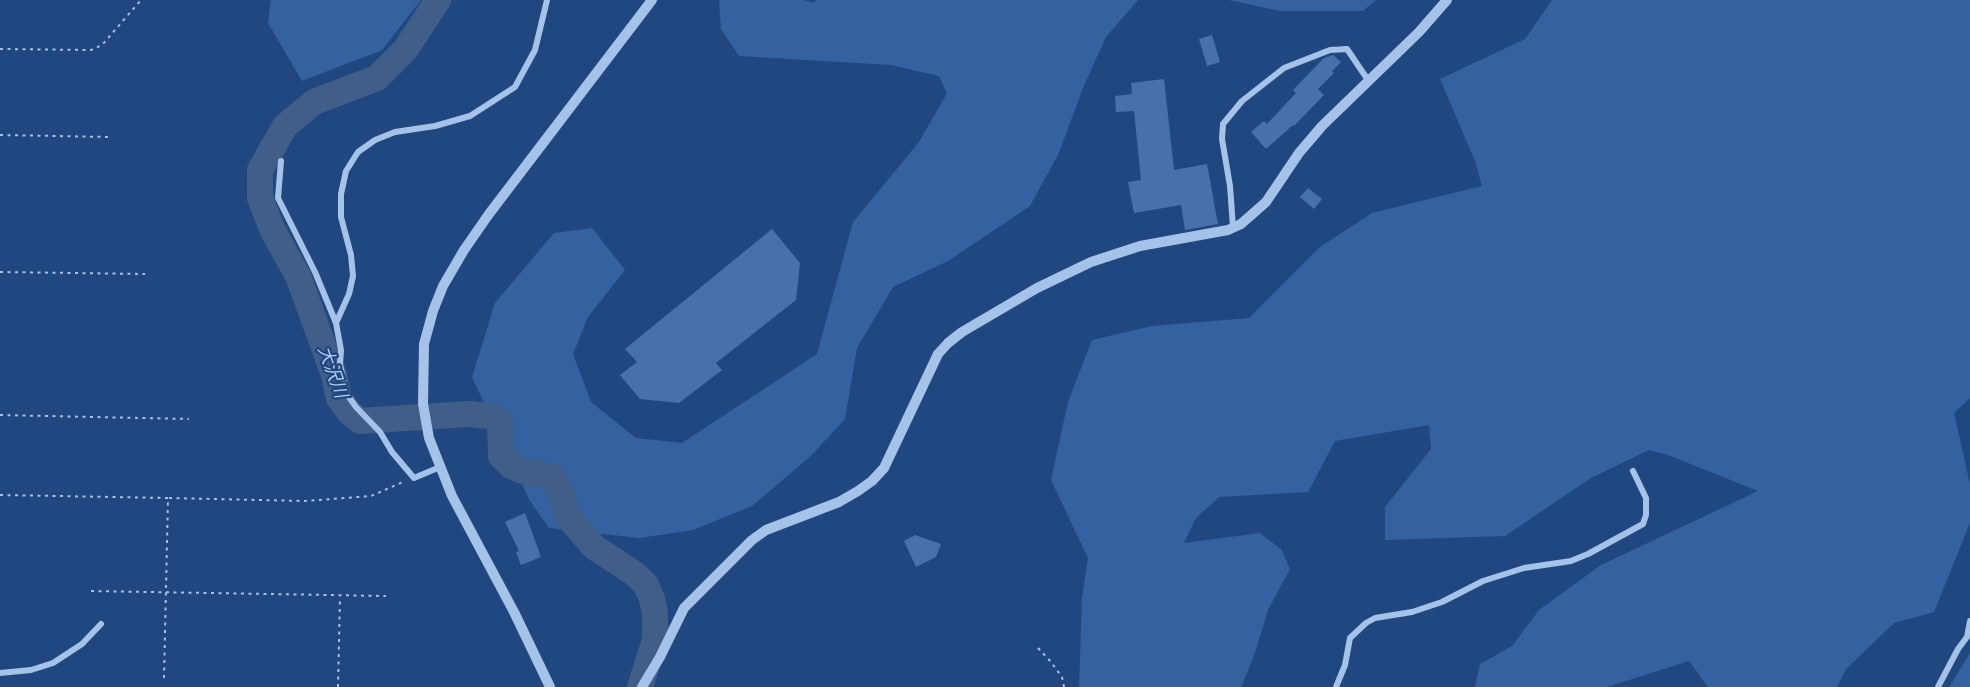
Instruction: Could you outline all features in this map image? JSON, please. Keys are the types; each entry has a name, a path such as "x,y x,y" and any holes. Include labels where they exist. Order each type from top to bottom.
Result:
{"street":[{"path":"336,323 350,294 353,276 351,255 342,217 341,194 346,171 358,152 375,140 395,132 435,126 470,116 515,87 535,50 547,0"},
{"path":"550,687 514,612 452,496 429,438 423,404 424,344 433,310 464,250 652,0"},
{"path":"642,687 652,674 684,608 752,540 766,530 839,502 872,481 884,468 938,354 955,337 1037,288 1091,262 1140,246 1233,227 1253,215 1266,202 1299,153 1322,126 1419,32 1447,0"},
{"path":"1233,227 1230,186 1222,139 1223,124 1242,101 1284,68 1330,50 1347,49 1368,80"},
{"path":"281,161 278,198 315,272 336,323 341,350 340,364 346,393 380,432 392,452 414,478 440,466"},
{"path":"1336,687 1345,665 1350,638 1375,618 1412,612 1442,602 1483,581 1524,568 1571,561 1643,524 1646,514 1646,498 1633,471"},
{"path":"1938,687 1967,637 1970,621"},
{"path":"0,673 32,670 53,663 82,644 102,624"}],"path":[{"path":"0,49 91,50 102,45 141,0"},
{"path":"0,135 110,137"},
{"path":"0,272 145,274"},
{"path":"0,415 189,419"},
{"path":"0,495 305,501 371,496 414,478"},
{"path":"164,678 168,498"},
{"path":"91,591 386,596"},
{"path":"338,687 340,596"},
{"path":"1038,648 1062,677 1064,687"}],"shaded area":[{"path":"271,0 421,0 382,50 302,81 268,23"},
{"path":"719,0 804,0 813,3 817,0 1138,0 1106,37 1085,83 1058,155 1030,206 948,261 893,287 857,348 845,419 811,456 752,506 693,530 639,538 549,528 530,501 472,377 495,303 554,233 592,228 625,270 588,317 573,354 591,402 636,438 682,443 817,354 853,222 919,142 947,93 939,76 891,65 739,56 721,29"},
{"path":"1229,0 1376,0 1363,11 1280,11"},
{"path":"1552,0 1970,0 1970,398 1954,413 1970,484 1970,523 1934,612 1894,623 1846,669 1837,687 1708,687 1689,661 1607,687 1475,687 1480,664 1512,646 1539,610 1601,565 1758,491 1668,455 1649,450 1591,478 1505,536 1385,540 1385,507 1431,449 1429,425 1335,441 1308,492 1219,497 1196,518 1184,543 1260,533 1282,550 1290,569 1268,610 1253,659 1241,687 1079,687 1082,598 1088,558 1051,480 1068,402 1092,340 1152,326 1249,318 1320,247 1372,213 1482,186 1475,161 1440,79 1525,39"},
{"path":"1970,653 1970,687 1950,687 1951,684"}],"building":[{"path":"1212,35 1220,62 1207,66 1199,39"},
{"path":"1333,55 1341,62 1332,71 1334,73 1318,89 1324,95 1294,126 1266,149 1251,132 1264,121 1267,124 1296,93 1293,90 1324,58"},
{"path":"1164,79 1174,170 1207,164 1218,224 1185,230 1181,205 1134,213 1128,182 1141,180 1134,111 1116,112 1115,96 1132,94 1131,83"},
{"path":"1308,188 1322,199 1314,209 1300,197"},
{"path":"772,229 800,263 796,300 716,363 722,370 679,403 640,399 620,375 637,362 625,349"},
{"path":"525,513 541,557 521,565 516,552 519,551 505,522"},
{"path":"915,535 941,544 936,557 916,567 904,541"}],"waterway":[{"name":"大沢川","path":"438,0 405,50 377,78 314,102 285,126 260,170 260,198 273,231 298,276 334,375 339,398 349,412 360,421 468,414 491,416 500,422 501,456 511,466 522,471 552,476 563,498 567,516 594,547 635,574 646,585 655,613 655,640 640,687"}]}
